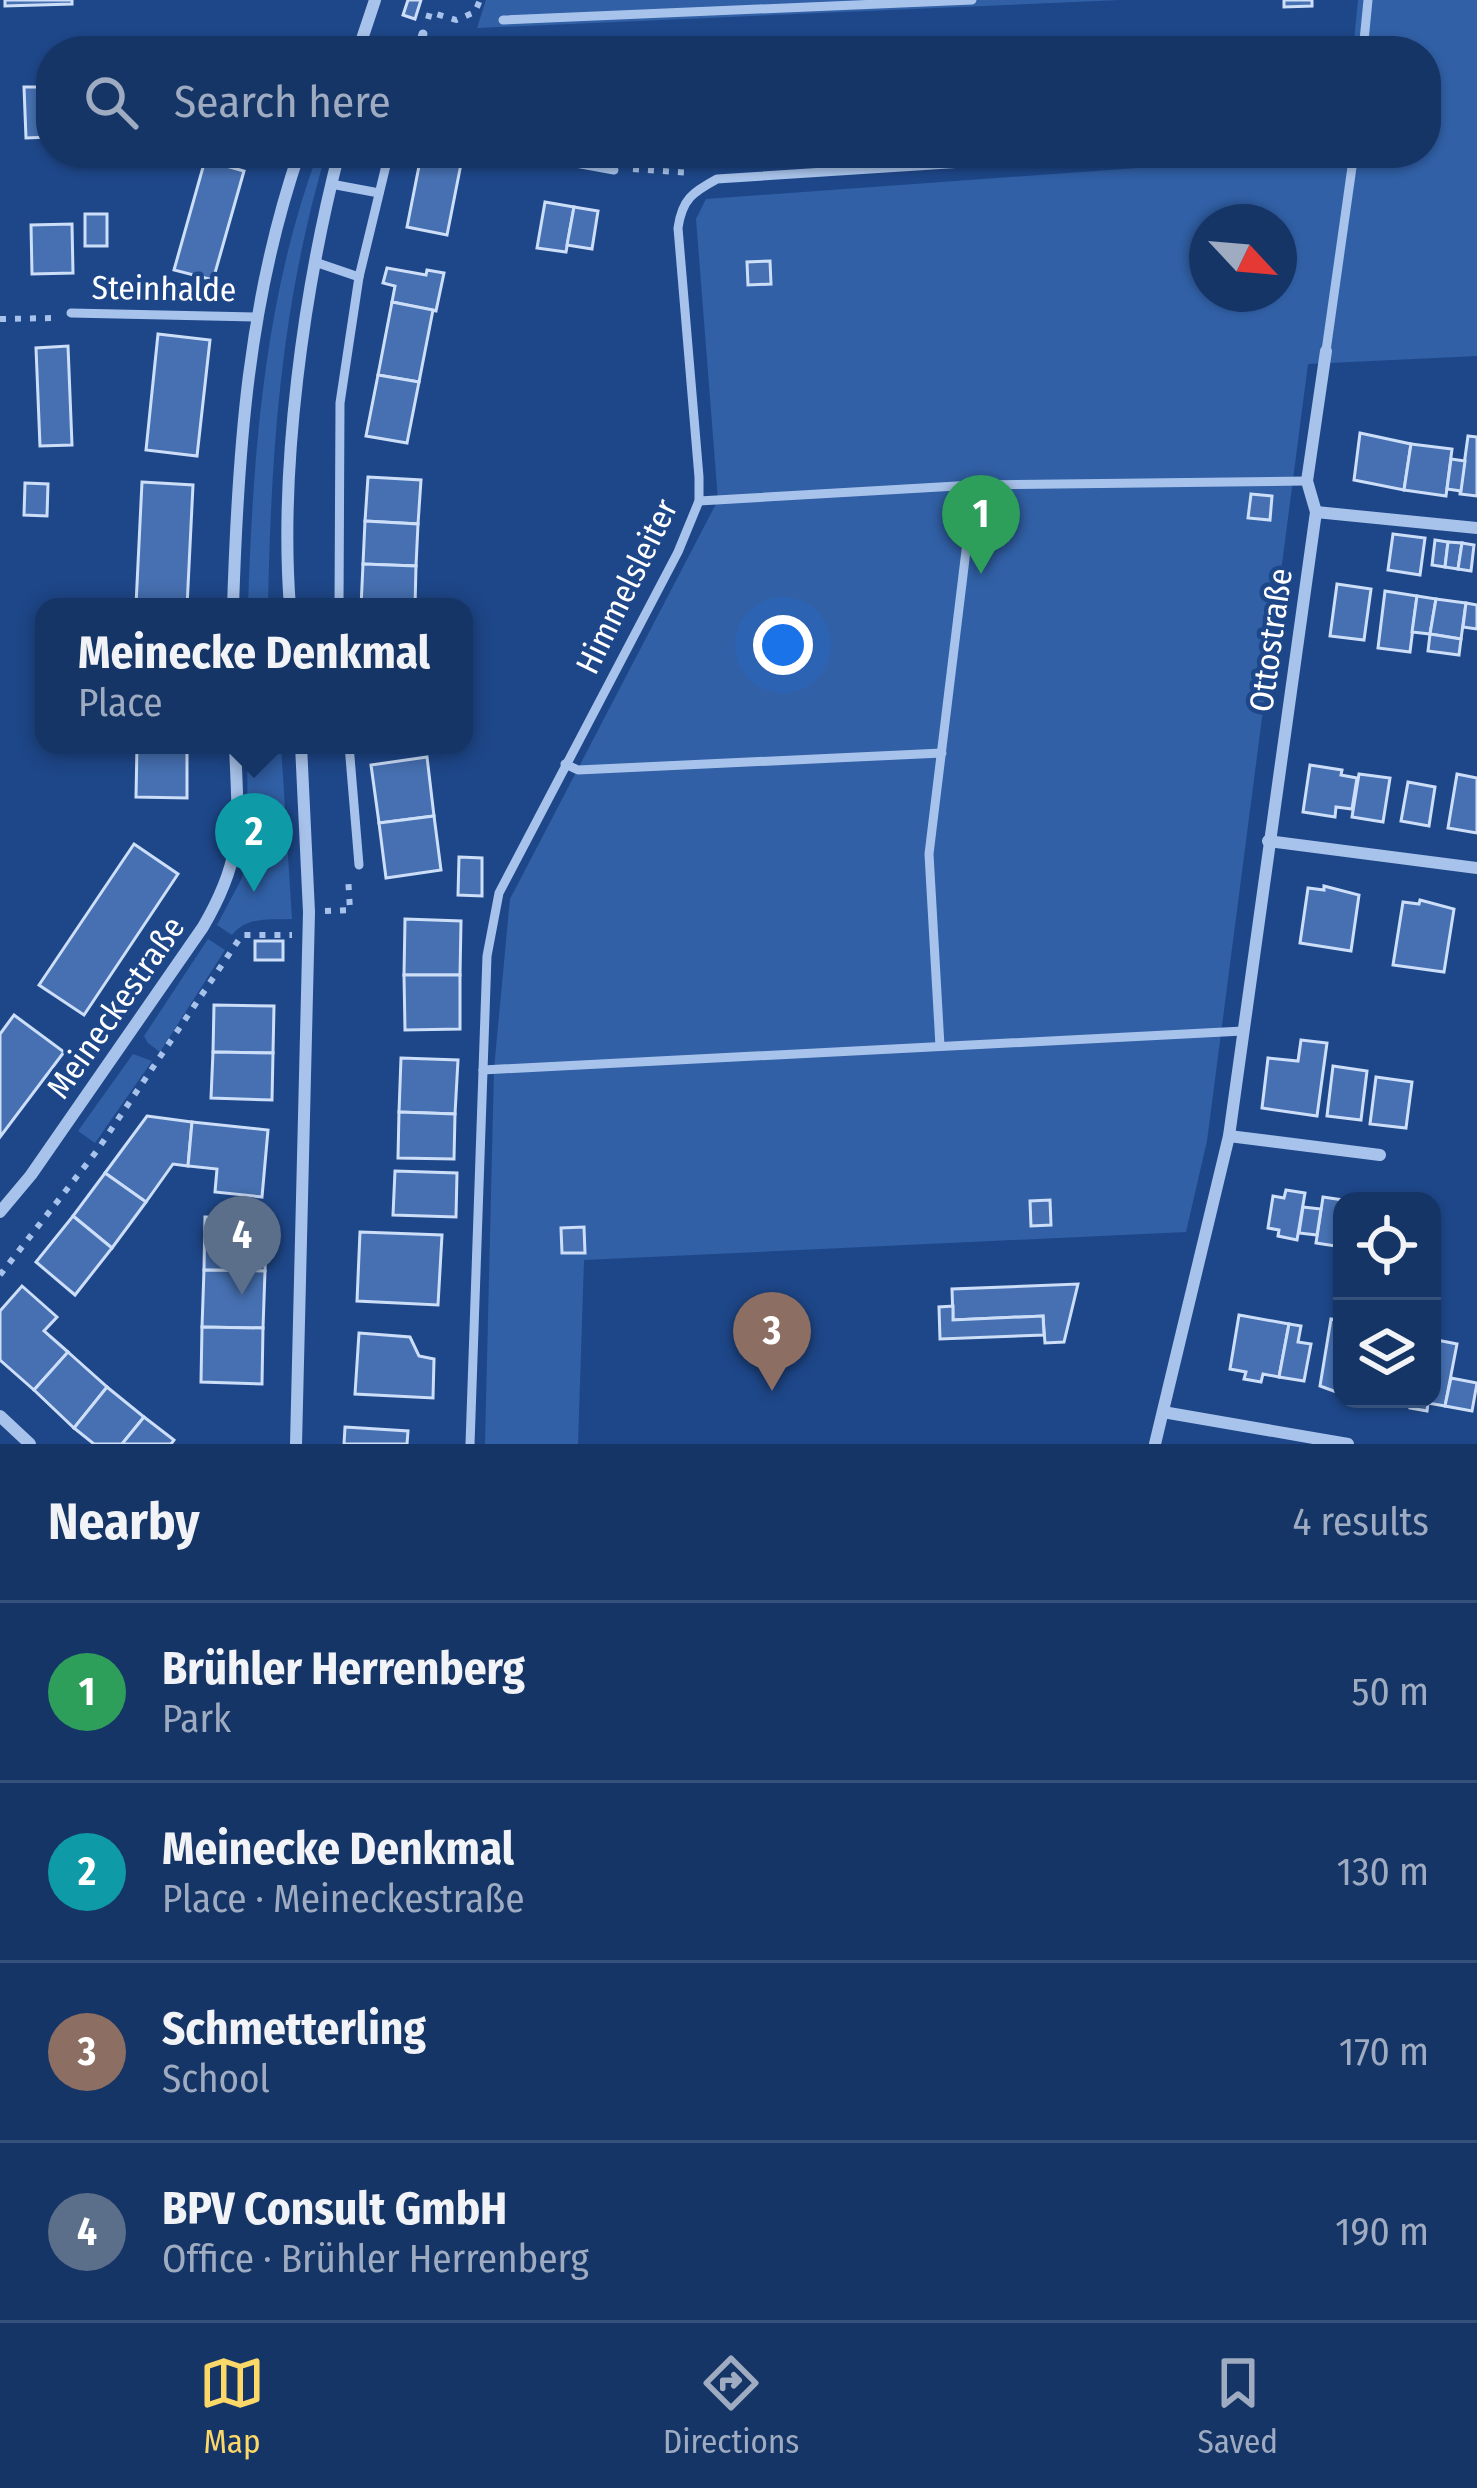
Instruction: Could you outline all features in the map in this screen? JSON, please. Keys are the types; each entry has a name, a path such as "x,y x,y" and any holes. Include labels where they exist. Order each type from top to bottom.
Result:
{"street":[{"path":"363,36 375,0"},
{"path":"233,598 238,475 255,317 294,168"},
{"path":"289,598 287,570 301,362 335,168"},
{"name":"Ottostraße","path":"1155,1444 1229,1136 1316,512 1307,481 1326,351"},
{"path":"1316,512 1477,528"},
{"name":"Meineckestraße","path":"0,1212 45,1155 224,890 236,856 235,754"},
{"path":"296,1444 309,849 302,754"},
{"path":"1268,841 1477,868"},
{"path":"1229,1136 1380,1155"},
{"path":"1163,1412 1348,1444"},
{"path":"0,1416 30,1444"}],"lane":[{"path":"503,20 972,0"},
{"path":"1364,36 1368,0"},
{"path":"339,598 340,403 359,278 385,168"},
{"path":"603,168 614,170"},
{"name":"Himmelsleiter","path":"470,1444 487,956 499,893 678,552 699,501 678,228 681,208 690,194 717,179 888,168"},
{"name":"Ottostraße","path":"1326,351 1352,168"},
{"path":"331,184 379,194"},
{"path":"315,262 359,278"},
{"name":"Steinhalde","path":"71,313 255,317"},
{"path":"699,501 974,485 1307,481"},
{"path":"940,1046 929,854 974,485"},
{"path":"566,764 578,770 942,753"},
{"path":"351,754 359,865"},
{"path":"483,1070 1243,1031"}],"path":[{"path":"463,17 476,12 480,0"},
{"path":"614,170 667,173"},
{"path":"0,319 54,319 71,313"},
{"path":"330,911 350,910 347,867 359,865"},
{"path":"0,1275 95,1153 242,935 308,935"}],"shaded area":[{"path":"486,0 1121,0 477,28"},
{"path":"1358,0 1477,0 1477,356 1308,364 1207,1141 1186,1232 584,1260 578,1444 485,1444 494,1069 510,899 718,500 696,219 706,199 1137,168 1441,168 1441,36 1354,36"},
{"path":"313,168 322,168 298,266 281,378 268,598 248,598 265,377 273,320"},
{"path":"247,754 282,754 292,919 252,922 232,935 217,925 242,878 248,853"},
{"path":"208,939 225,950 160,1052 144,1036"},
{"path":"133,1054 152,1061 95,1143 78,1131"}],"building":[{"path":"5,0 72,0 72,4 5,6"},
{"path":"408,0 421,0 415,19 403,15"},
{"path":"1284,0 1312,0 1312,6 1284,7"},
{"path":"24,87 36,87 36,138 26,138"},
{"path":"203,168 244,171 213,280 174,270"},
{"path":"419,168 460,168 447,235 407,227"},
{"path":"545,202 574,207 566,252 537,248"},
{"path":"574,207 598,211 592,249 567,245"},
{"path":"85,214 107,214 107,246 85,246"},
{"path":"72,224 73,273 32,274 31,225"},
{"path":"770,261 771,284 748,285 747,262"},
{"path":"387,268 444,273 436,311 392,302 395,286 383,283"},
{"path":"392,302 433,310 419,382 378,375"},
{"path":"158,334 210,340 197,456 146,450"},
{"path":"68,346 72,445 40,446 36,348"},
{"path":"378,375 419,382 407,443 366,436"},
{"path":"1360,433 1411,444 1404,490 1354,480"},
{"path":"1468,436 1477,437 1477,496 1460,494"},
{"path":"1411,444 1452,449 1446,496 1404,490"},
{"path":"1451,459 1465,461 1461,491 1447,489"},
{"path":"368,477 421,480 418,524 365,521"},
{"path":"142,482 193,485 187,598 136,598"},
{"path":"25,483 48,484 47,516 24,515"},
{"path":"1251,494 1272,496 1270,520 1248,518"},
{"path":"365,521 418,524 416,566 363,564"},
{"path":"1393,534 1425,538 1420,575 1388,570"},
{"path":"1435,540 1448,542 1445,567 1432,565"},
{"path":"1448,542 1462,543 1458,569 1445,567"},
{"path":"1462,543 1474,545 1471,571 1458,569"},
{"path":"363,564 416,566 415,598 361,598"},
{"path":"1337,584 1371,589 1364,640 1330,636"},
{"path":"1385,591 1417,596 1410,652 1378,648"},
{"path":"1417,596 1436,599 1430,634 1412,632"},
{"path":"1436,599 1466,603 1461,639 1430,634"},
{"path":"1466,603 1477,605 1477,629 1463,627"},
{"path":"1430,634 1461,639 1459,655 1428,651"},
{"path":"137,754 187,754 187,798 136,797"},
{"path":"427,757 434,816 379,823 371,765"},
{"path":"1310,765 1342,770 1341,775 1357,778 1352,809 1336,807 1335,817 1303,812"},
{"path":"1359,774 1390,778 1383,822 1352,817"},
{"path":"1457,774 1477,778 1477,833 1448,828"},
{"path":"1408,782 1435,787 1429,826 1401,821"},
{"path":"434,816 441,870 386,878 379,823"},
{"path":"134,844 178,874 84,1015 39,985"},
{"path":"459,857 482,858 482,896 458,895"},
{"path":"1324,886 1359,895 1351,951 1300,943 1308,888 1324,890"},
{"path":"1420,900 1454,909 1444,972 1393,965 1403,902 1419,904"},
{"path":"405,919 461,921 460,975 404,975"},
{"path":"255,941 283,941 283,960 255,960"},
{"path":"404,975 460,975 460,1029 405,1030"},
{"path":"214,1005 274,1006 273,1053 213,1052"},
{"path":"14,1015 64,1052 0,1137 0,1034"},
{"path":"1301,1040 1327,1043 1317,1116 1262,1108 1268,1058 1298,1061"},
{"path":"213,1052 273,1053 272,1100 211,1098"},
{"path":"401,1058 458,1060 455,1114 399,1112"},
{"path":"1333,1066 1367,1071 1361,1120 1327,1116"},
{"path":"1376,1077 1412,1082 1406,1128 1370,1124"},
{"path":"399,1112 455,1114 454,1159 398,1158"},
{"path":"147,1116 192,1122 188,1166 173,1164 146,1202 105,1173"},
{"path":"192,1122 268,1130 262,1197 215,1192 217,1169 188,1166"},
{"path":"395,1171 457,1173 456,1217 393,1215"},
{"path":"105,1173 146,1202 112,1248 73,1216"},
{"path":"1286,1190 1305,1193 1297,1240 1268,1228 1273,1196 1284,1198"},
{"path":"1323,1197 1333,1198 1333,1246 1316,1243"},
{"path":"1050,1200 1051,1225 1031,1226 1030,1201"},
{"path":"1303,1207 1321,1209 1317,1235 1299,1233"},
{"path":"73,1216 112,1248 75,1295 36,1262"},
{"path":"205,1217 266,1219 265,1271 204,1270"},
{"path":"584,1227 585,1253 562,1253 561,1228"},
{"path":"360,1232 442,1235 438,1305 357,1301"},
{"path":"204,1270 265,1271 263,1328 202,1327"},
{"path":"1078,1284 1064,1342 1045,1343 1043,1316 953,1320 952,1289"},
{"path":"22,1286 57,1317 44,1331 68,1352 34,1390 0,1360 0,1311"},
{"path":"953,1306 953,1320 1043,1316 1044,1335 940,1339 939,1307"},
{"path":"1239,1315 1289,1324 1279,1377 1263,1374 1261,1382 1244,1379 1246,1372 1230,1369"},
{"path":"1331,1319 1333,1391 1320,1386"},
{"path":"1289,1324 1301,1326 1298,1342 1311,1344 1304,1381 1279,1377"},
{"path":"202,1327 263,1328 262,1384 201,1382"},
{"path":"359,1333 410,1337 419,1356 434,1359 433,1398 355,1394"},
{"path":"1441,1341 1457,1344 1445,1406 1441,1405"},
{"path":"68,1352 107,1387 74,1428 34,1390"},
{"path":"1451,1378 1477,1383 1472,1411 1445,1406"},
{"path":"107,1387 144,1417 122,1444 94,1444 74,1428"},
{"path":"144,1417 174,1440 171,1444 122,1444"},
{"path":"345,1427 408,1431 407,1444 344,1444"}],"place":[{"name":"Brühler Herrenberg","path":"981,574"},
{"name":"Meinecke Denkmal","path":"254,892"},
{"name":"BPV Consult GmbH","path":"242,1295"},
{"name":"Schmetterling","path":"772,1391"}]}
